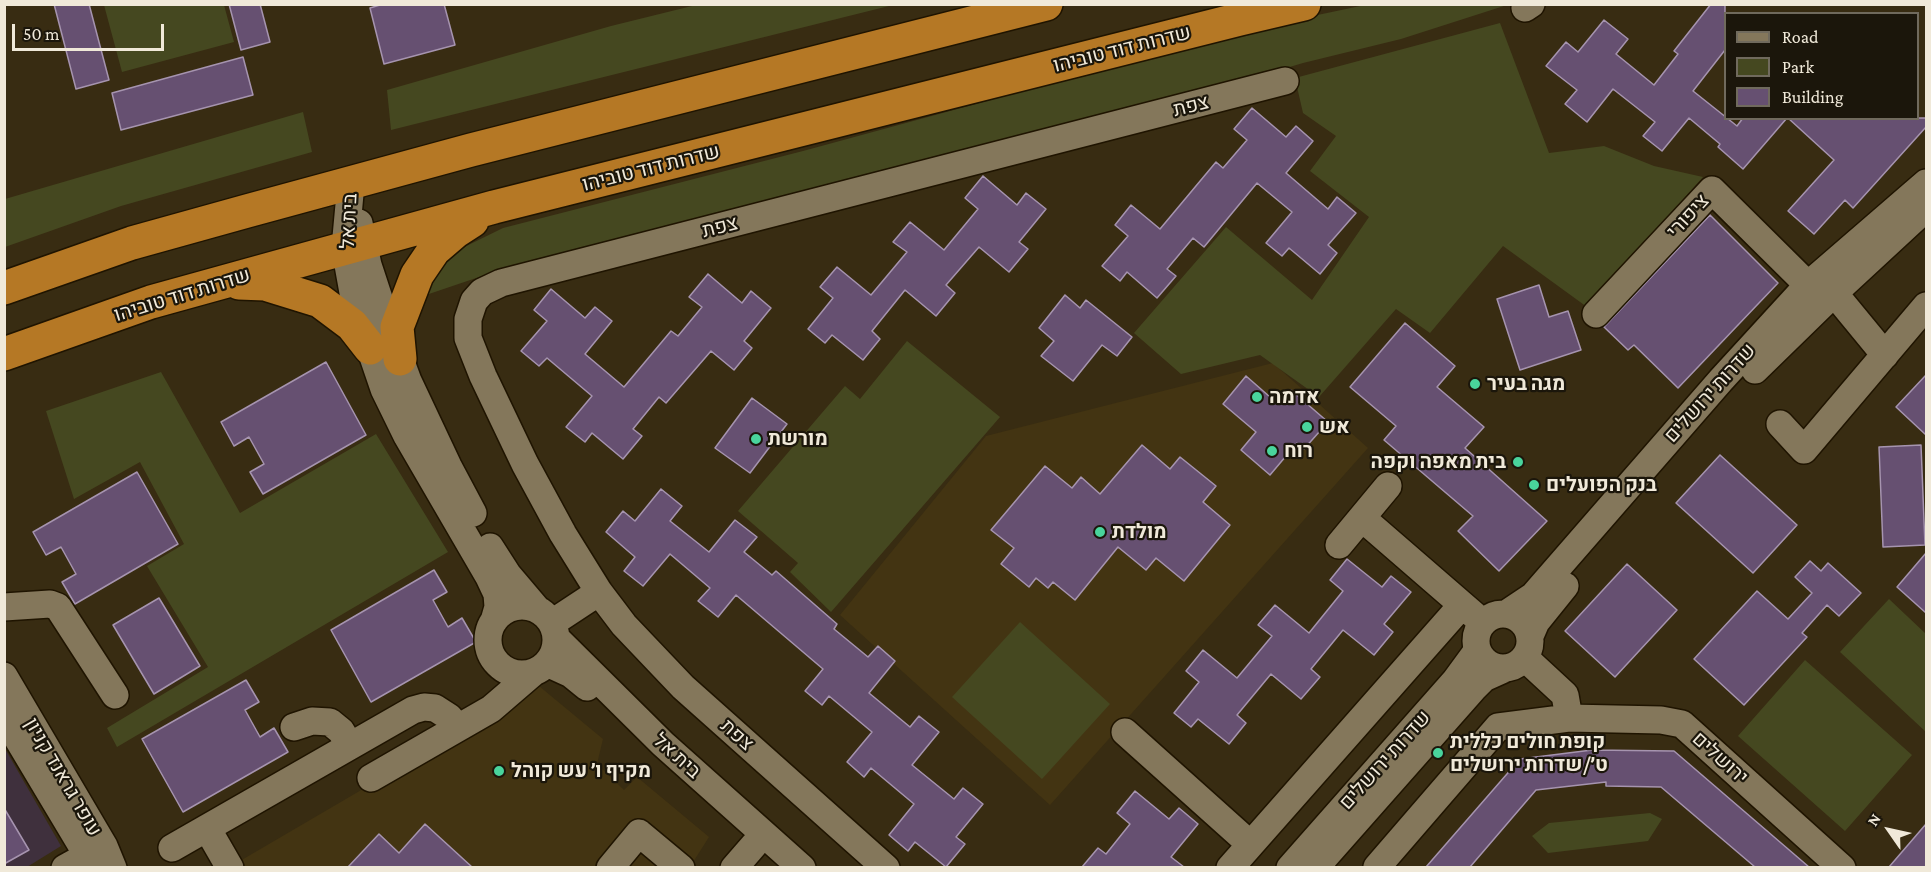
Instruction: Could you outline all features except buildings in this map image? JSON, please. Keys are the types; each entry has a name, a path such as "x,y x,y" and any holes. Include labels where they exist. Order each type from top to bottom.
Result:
{"highway":[{"path":"4,288 132,243 483,147 1046,4"},
{"name":"שדרות דוד טוביהו","path":"4,354 151,302 494,207 1304,4"},
{"path":"400,359 397,327 417,275 434,249 455,232 494,207"},
{"path":"220,282 264,284 320,301 352,325 370,348"}],"street":[{"name":"צפת","path":"886,867 682,687 624,626 599,592 563,534 525,464 483,376 468,338 468,319 471,308 482,292 512,280 1285,81"},
{"name":"בית אל","path":"351,183 354,298 384,389 406,436 497,594 498,607 488,641 499,671 499,687 494,701 485,713"},
{"name":"שדרות ירושלים","path":"1494,618 1522,605 1533,596 1706,397 1808,285 1926,183"},
{"name":"ציפורי","path":"1596,314 1712,190 1808,285"},
{"name":"שדרות ירושלים","path":"1316,867 1473,689 1484,678 1520,654 1544,610 1702,427 1772,351 1926,208"},
{"name":"בית אל","path":"354,245 368,265 400,359 448,466 490,547 545,641 571,674 655,755 779,867"},
{"path":"1834,293 1885,356"},
{"path":"1780,424 1804,450 1926,306"},
{"path":"1339,545 1388,486"},
{"path":"1362,518 1462,605 1494,618 1521,621 1520,654 1565,695 1569,718"},
{"path":"371,778 485,713 506,697 545,641 599,592"},
{"path":"4,607 50,604 58,607 115,695"},
{"path":"1230,867 1462,605"},
{"path":"494,621 506,610 516,606 545,641"},
{"path":"1494,618 1476,636 1477,651 1488,664 1520,654"},
{"name":"בית אל","path":"545,641 802,867"},
{"path":"495,660 503,668 524,674 545,641"},
{"name":"שדרות ירושלים","path":"1290,867 1455,681 1477,651"},
{"name":"עופר גראנד קניון","path":"4,676 93,861"},
{"path":"172,848 412,710 424,707 440,710 458,728"},
{"name":"עופר גראנד קניון","path":"4,716 93,861"},
{"name":"ירושלים","path":"1377,867 1498,727 1569,718 1661,720 1682,724 1842,867"},
{"path":"294,727 312,721 330,722 341,731 350,746"},
{"path":"1125,732 1251,844"},
{"path":"207,828 230,867"},
{"path":"610,867 639,832 681,867"},
{"path":"734,867 754,845"}],"shaded area":[{"name":"מולדת","path":"1273,363 1368,448 1050,805 840,615 986,436"},
{"name":"מקיף ו׳ עש קוהל","path":"539,686 603,739 597,764 624,790 637,777 709,837 690,867 228,868"},
{"path":"4,747 61,846 27,867 5,867"}],"green space":[{"path":"700,4 893,5 391,130 387,90 611,26"},
{"path":"104,5 224,5 234,42 122,72"},
{"path":"1365,5 1507,5 1401,39 1303,63 1195,95 488,274 423,296 434,273 450,254 503,228 803,151 1251,29"},
{"path":"1500,23 1549,153 1604,146 1654,166 1703,177 1587,307 1503,246 1430,333 1396,309 1319,397 1260,355 1181,374 1134,333 1226,227 1312,300 1369,217 1310,171 1336,136 1303,113 1295,78"},
{"path":"303,112 312,152 121,206 5,247 5,199"},
{"path":"907,341 1000,417 831,612 790,572 798,563 738,511 845,386 860,399"},
{"path":"161,372 240,513 376,434 448,552 117,747 107,728 208,667 147,566 184,544 140,462 74,499 46,411"},
{"path":"1889,599 1926,634 1926,732 1840,652"},
{"path":"1020,622 1110,704 1042,779 952,697"},
{"path":"1805,660 1912,755 1845,831 1738,736"},
{"path":"1650,813 1662,819 1648,841 1548,853 1532,836 1549,823"}],"place":[{"name":"מגה בעיר","path":"1475,384"},
{"name":"אדמה","path":"1257,397"},
{"name":"אש","path":"1307,427"},
{"name":"מורשת","path":"756,439"},
{"name":"רוח","path":"1272,451"},
{"name":"בית מאפה וקפה","path":"1518,462"},
{"name":"בנק הפועלים","path":"1534,485"},
{"name":"מולדת","path":"1100,532"},
{"name":"קופת חולים כללית ט׳/שדרות ירושלים","path":"1438,753"},
{"name":"מקיף ו׳ עש קוהל","path":"499,771"}]}
